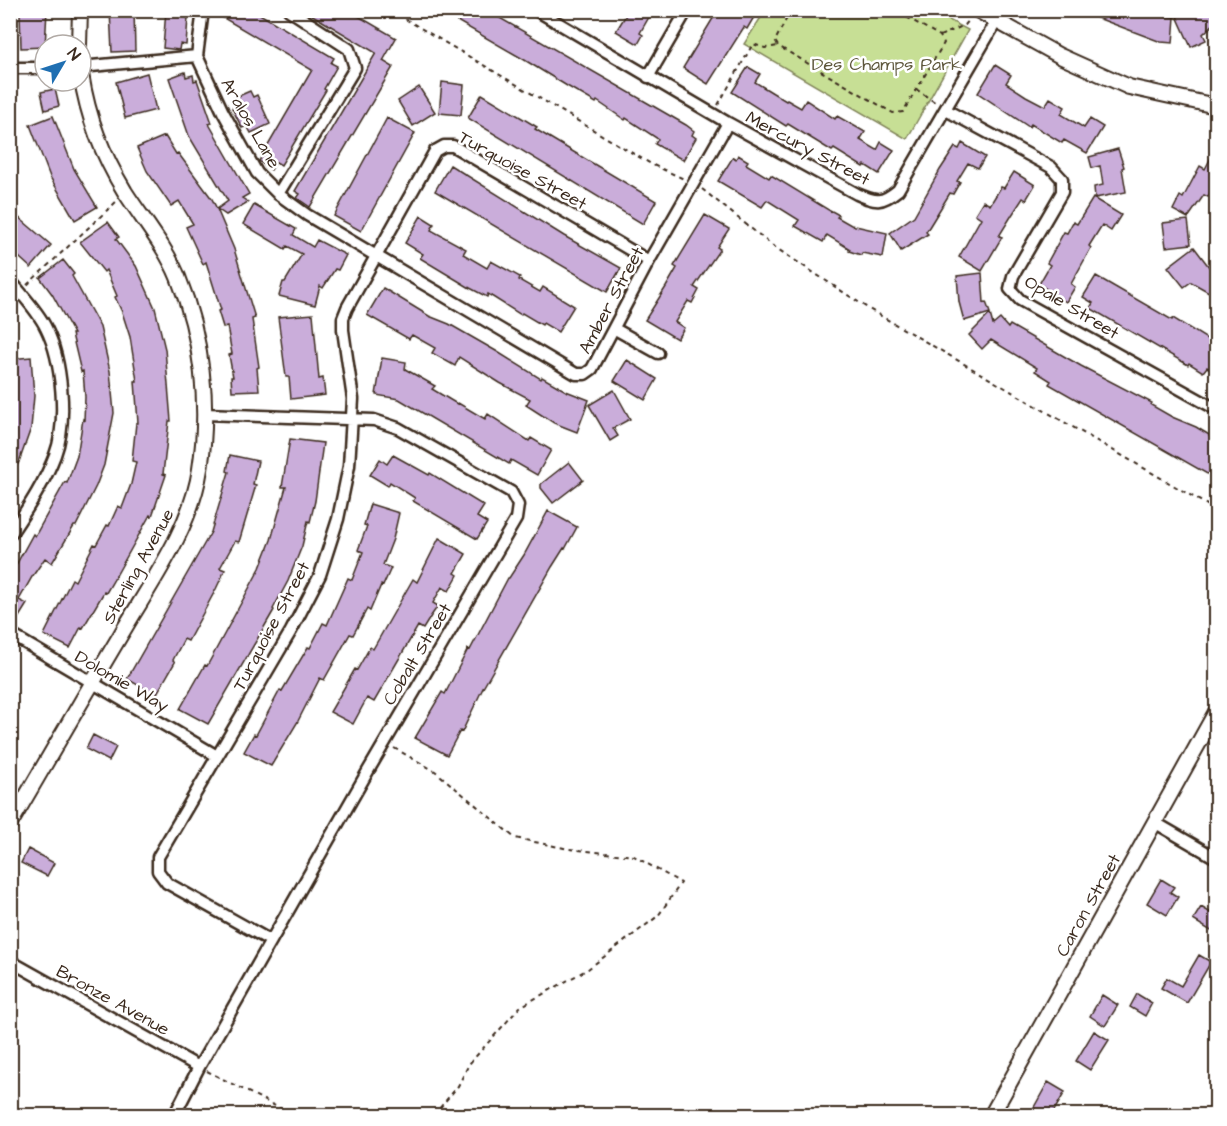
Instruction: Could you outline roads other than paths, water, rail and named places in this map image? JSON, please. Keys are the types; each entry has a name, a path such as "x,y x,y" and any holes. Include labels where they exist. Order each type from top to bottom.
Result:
{"street":[{"path":"79,33 80,10"},
{"path":"93,66 197,56 203,10"},
{"path":"278,194 355,68 349,49 290,10"},
{"name":"Mercury Street","path":"536,10 712,114 857,194 874,201 886,200 898,190 1000,16"},
{"path":"648,77 687,10"},
{"path":"974,15 1000,16 1060,56 1129,87 1216,106"},
{"name":"Aralos Lane","path":"197,56 223,112 257,173 278,194 307,216 377,256"},
{"path":"10,68 33,68"},
{"name":"Sterling Avenue","path":"10,824 162,564 187,516 200,469 204,414 196,332 177,276 153,231 126,194 102,151 93,129 84,93"},
{"name":"Opale Street","path":"946,110 1051,167 1062,179 1062,192 1013,276 1010,289 1020,300 1216,409"},
{"name":"Amber Street","path":"377,256 576,374 585,374 592,369 615,329 649,261 728,123"},
{"name":"Turquoise Street","path":"271,941 166,883 158,871 158,857 291,631 320,575 339,519 349,466 352,399 343,318 347,308 435,151 444,146 453,146 649,261"},
{"path":"10,280 46,328 58,363 63,409 57,452 41,486 10,535"},
{"path":"615,329 658,353"},
{"name":"Cobalt Street","path":"174,1116 199,1067 384,743 516,519 518,505 511,492 398,428 374,420 204,414"},
{"name":"Dolomie Way","path":"10,634 217,756"},
{"name":"Caron Street","path":"991,1116 1216,712"},
{"path":"1154,822 1216,858"},
{"name":"Bronze Avenue","path":"10,961 199,1067"}],"park label":[{"name":"Des Champs Park","path":"887,64"}]}
